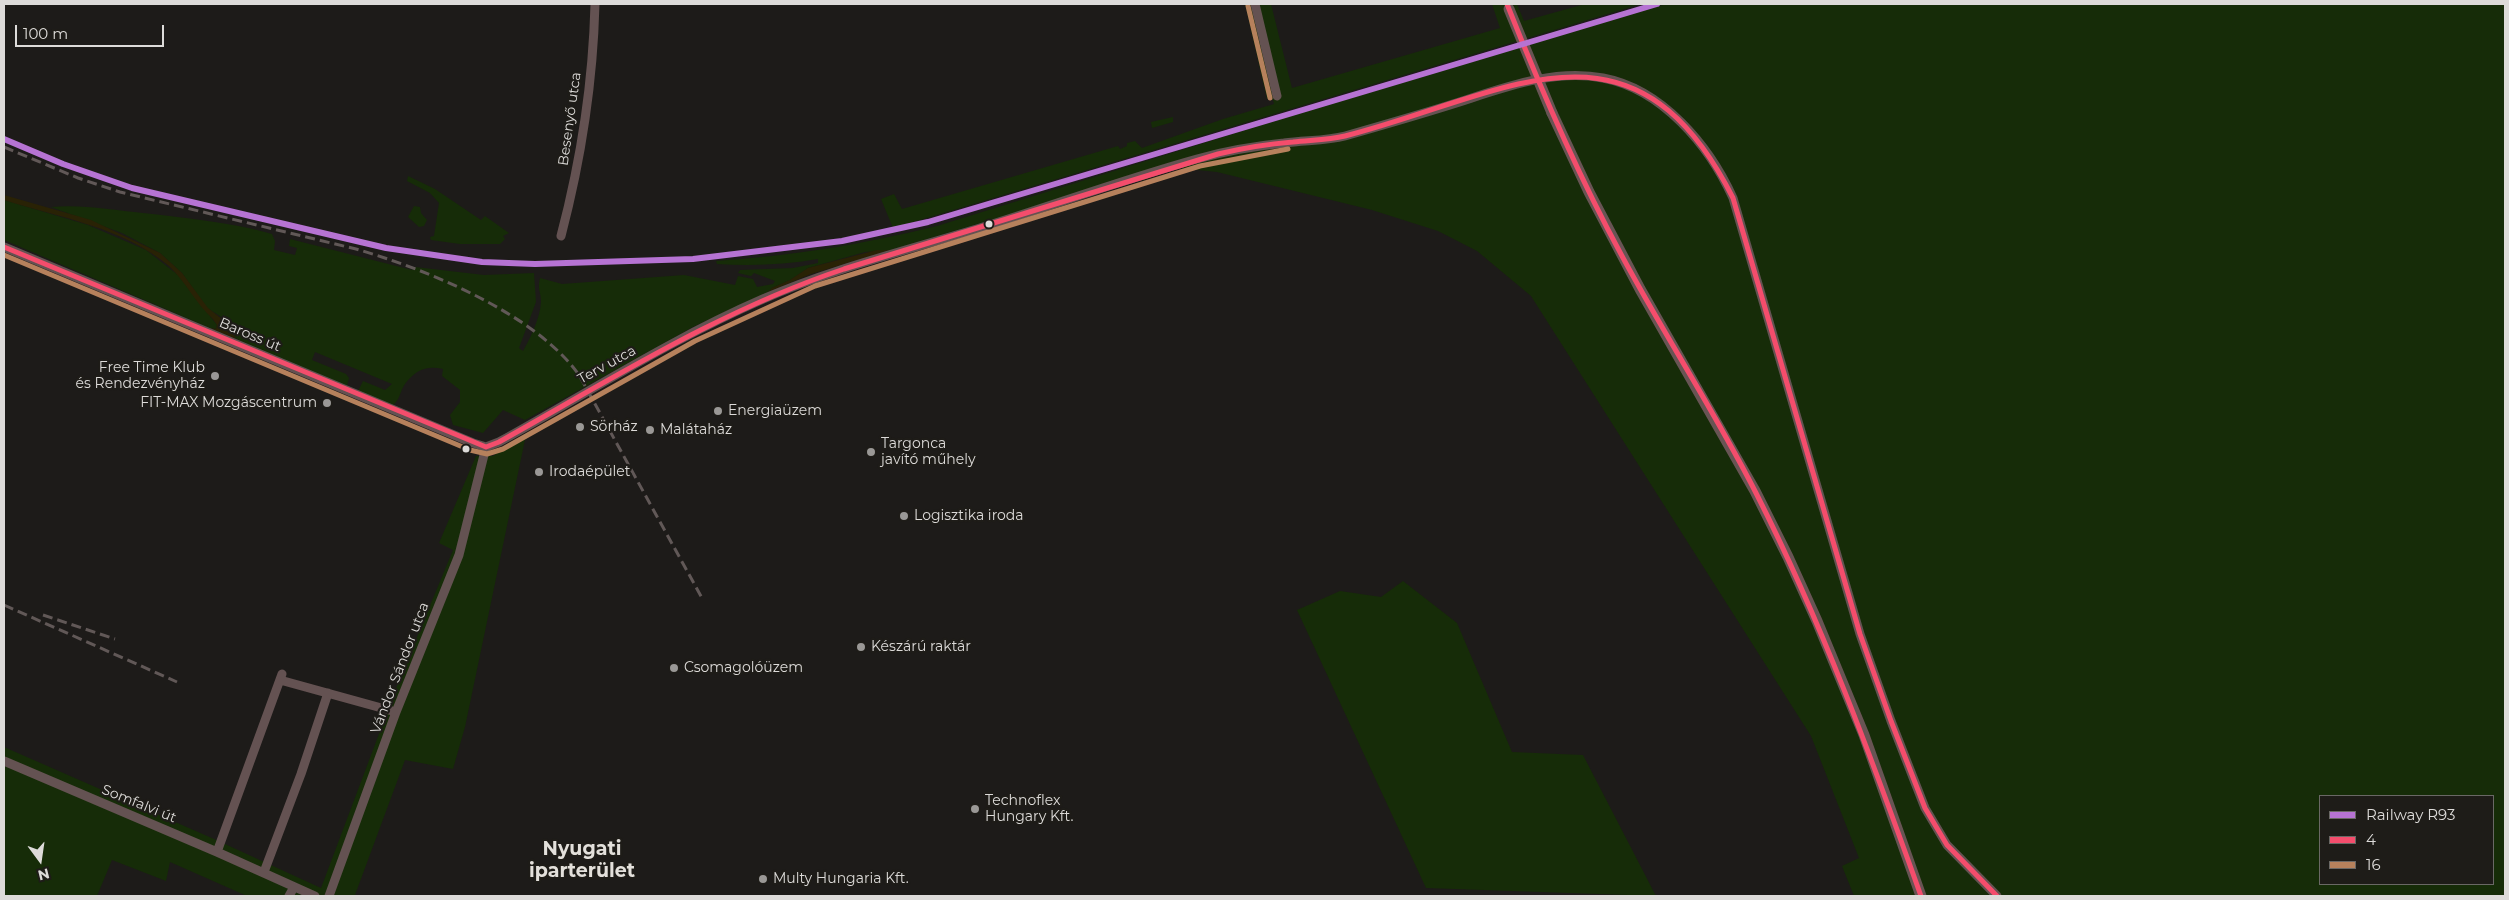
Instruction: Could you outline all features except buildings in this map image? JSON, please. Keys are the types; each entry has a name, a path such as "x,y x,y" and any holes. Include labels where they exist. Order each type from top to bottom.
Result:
{"main road":[{"path":"1508,7 1552,113 1589,192 1640,289 1755,491 1788,557 1817,620 1864,735 1921,896"}],"street":[{"name":"Besenyő utca","path":"561,236 575,183 586,110 595,4"},
{"path":"1255,4 1277,96"},
{"name":"Terv utca","path":"486,446 499,442 680,340 763,299 812,279 1198,159 1287,142 1338,138 1522,83 1558,76 1591,77 1630,84 1670,113 1704,146 1720,170 1733,198 1860,634 1890,721 1925,808 1947,845 1997,896"},
{"name":"Baross út","path":"4,246 473,443 486,446"},
{"name":"Vándor Sándor utca","path":"329,896 396,712 459,555 486,446"},
{"path":"218,852 281,677 328,693 396,712"},
{"path":"264,872 301,774 328,693"},
{"name":"Somfalvi út","path":"4,761 218,852 315,896"},
{"path":"289,896 294,886"}],"green space":[{"path":"1245,4 1271,4 1292,88 1500,28 1492,4 1517,4 1524,21 1585,4 1641,4 893,228 881,199 894,194 902,209 1118,146 1120,149 1127,146 1127,143 1135,141 1142,148 1223,119 1274,104 1272,97 1267,99"},
{"path":"1666,4 2505,4 2505,896 1854,896 1842,866 1859,858 1811,736 1531,296 1477,251 1438,231 1372,210 1217,172 1168,167 1145,180 1115,183 890,250 865,252 808,268 768,292 693,327 525,420 503,410 483,433 453,425 450,415 460,402 460,390 442,376 443,369 427,368 417,372 405,384 393,405 358,391 363,381 385,390 392,384 315,352 312,360 346,374 349,378 347,386 235,338 234,331 220,316 207,308 182,273 160,253 122,233 51,207 97,208 240,226 272,234 275,241 274,250 295,255 297,248 289,246 290,239 412,270 415,267 484,275 534,273 536,302 519,348 523,351 532,334 539,314 541,302 540,278 562,284 684,275 735,285 738,276 753,279 757,287 773,284 775,281 754,273 751,276 738,273 740,270 793,268 818,263 818,259 793,263 755,265 717,264 716,261 828,248 937,226 1278,120"},
{"path":"1173,117 1173,122 1152,128 1151,122"},
{"path":"408,176 435,189 481,220 485,216 509,233 503,236 505,239 500,244 460,244 431,240 430,237 434,236 439,203 430,193 407,181"},
{"path":"4,200 88,225 146,250 178,275 217,325 216,329 4,240"},
{"path":"414,206 420,207 421,213 427,220 424,226 419,227 408,217"},
{"path":"526,435 465,727 453,769 405,760 355,895 358,896 247,896 170,862 166,881 112,860 97,896 4,896 4,747 321,888 400,678 453,550 439,543 476,456 493,456"},
{"path":"1403,581 1457,623 1512,752 1583,755 1656,896 1426,888 1297,610 1340,591 1381,597"}],"sand":[{"path":"4,195 91,220 160,253 182,273 208,308 233,328 235,338 241,341 210,328 216,329 217,325 213,319 201,307 175,272 151,253 132,242 90,225 4,200"},
{"path":"877,250 890,250 811,274 768,292 808,268"}],"railway":[{"path":"4,147 78,178 120,192 356,249 384,258 446,282 478,297 536,332 560,353 579,375 702,598"},
{"path":"4,605 177,682"},
{"path":"43,615 115,639"}],"rail line":[{"name":"R93","path":"4,139 63,164 132,188 386,248 482,262 535,264 693,259 842,241 928,222 1657,4"}],"transit line":[{"name":"4","path":"1507,4 1533,68 1590,195 1638,286 1740,463 1780,542 1845,692 1921,896"},
{"name":"16","path":"1248,6 1270,98"},
{"name":"4","path":"4,247 486,447 499,442 625,370 711,325 754,304 844,269 1218,154 1265,145 1345,136 1512,85 1562,77 1609,81 1653,99 1694,137 1733,198 1860,634 1891,721 1925,808 1947,845 1997,896"},
{"name":"16","path":"4,255 470,450 487,454 503,449 695,341 815,286 1200,166 1288,149"}],"place":[{"name":"Free Time Klub és Rendezvényház","path":"215,376"},
{"name":"FIT-MAX Mozgáscentrum","path":"327,403"},
{"name":"Energiaüzem","path":"718,411"},
{"name":"Sörház","path":"580,427"},
{"name":"Malátaház","path":"650,430"},
{"name":"Targonca javító műhely","path":"871,452"},
{"name":"Irodaépület","path":"539,472"},
{"name":"Logisztika iroda","path":"904,516"},
{"name":"Készárú raktár","path":"861,647"},
{"name":"Csomagolóüzem","path":"674,668"},
{"name":"Technoflex Hungary Kft.","path":"975,809"},
{"name":"Multy Hungaria Kft.","path":"763,879"}],"district":[{"name":"Nyugati iparterület","path":"582,860"}]}
